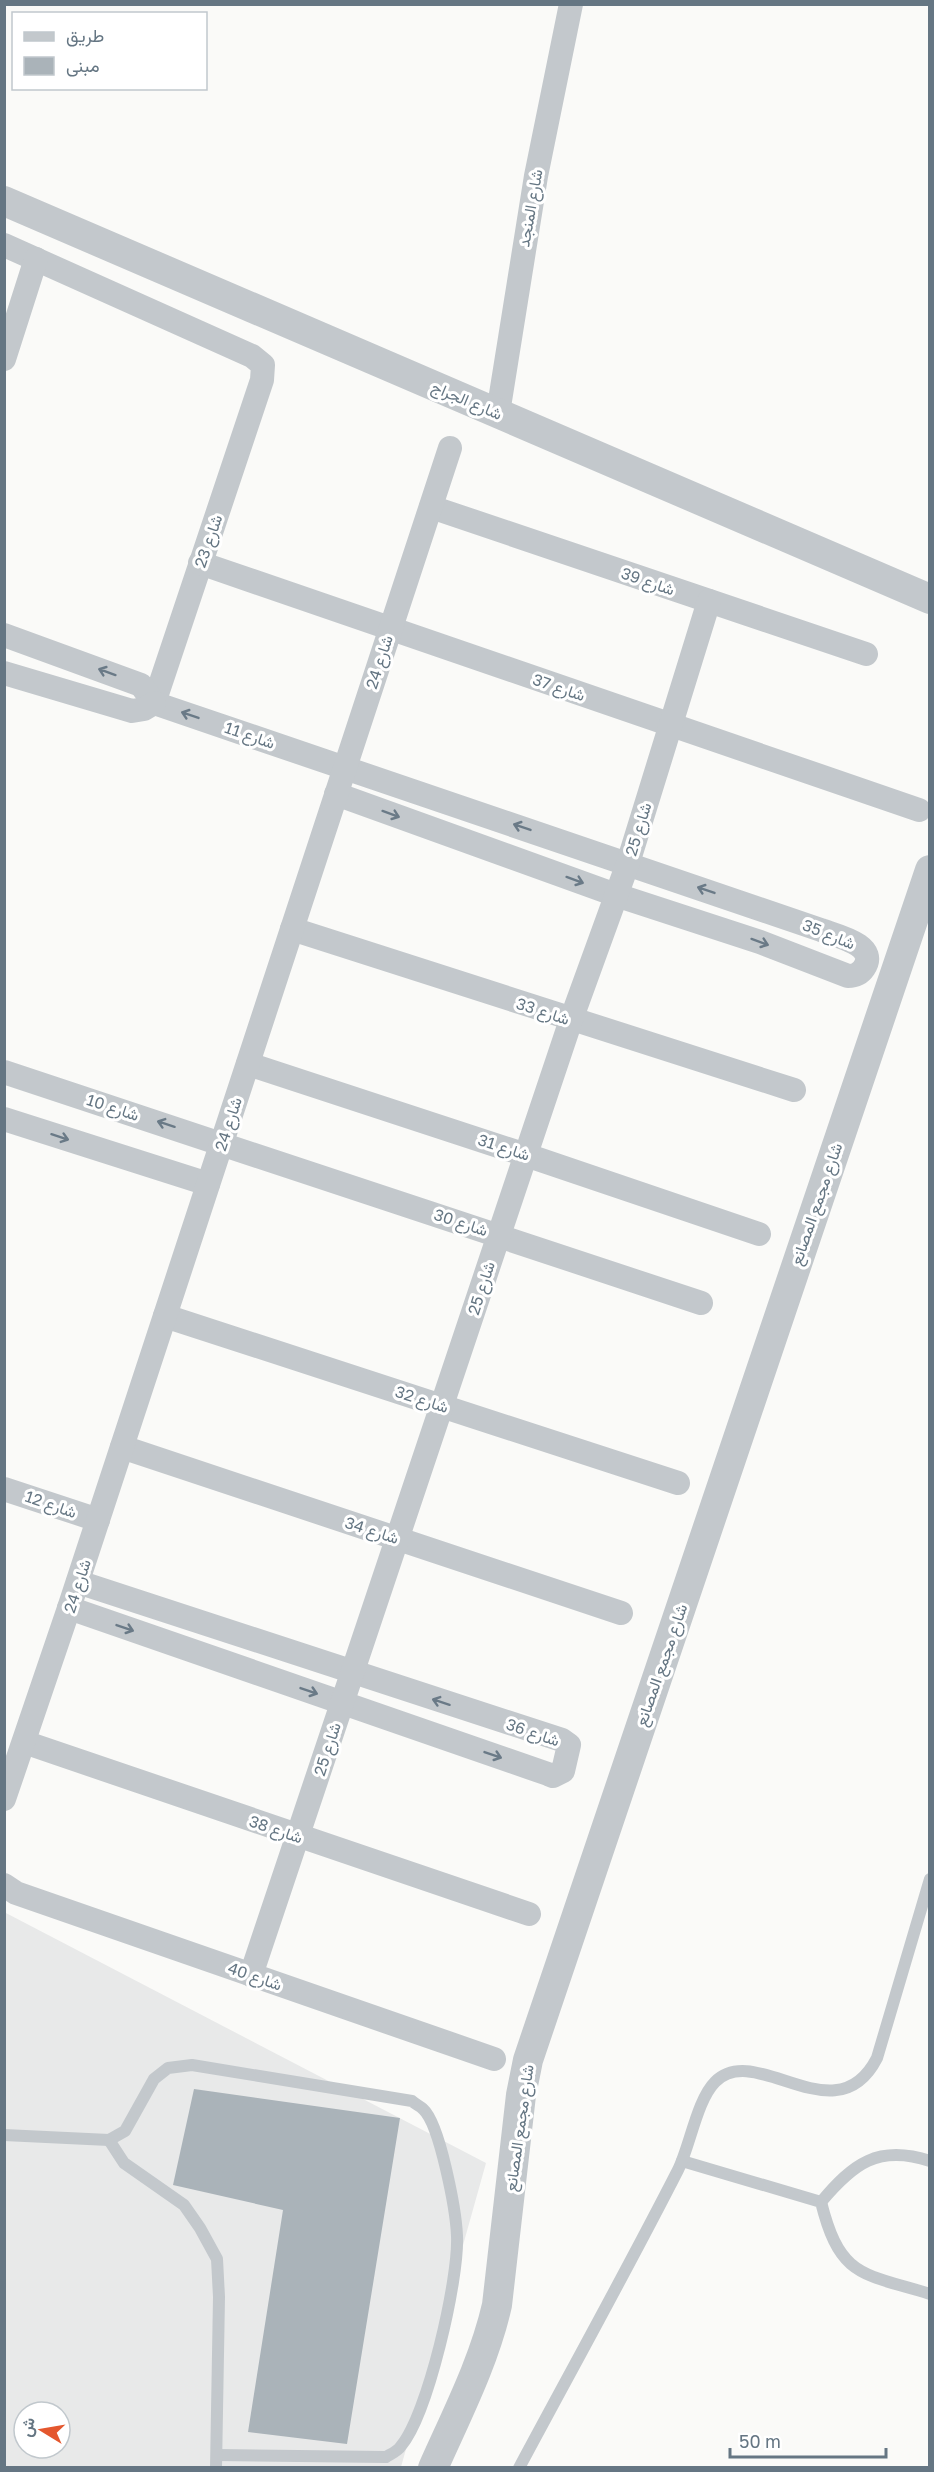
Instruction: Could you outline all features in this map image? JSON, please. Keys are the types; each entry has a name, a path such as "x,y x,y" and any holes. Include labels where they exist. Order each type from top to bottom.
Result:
{"street":[{"name":"شارع المنجد","path":"498,413 536,176 571,4"},
{"name":"شارع الجراج","path":"4,201 930,600"},
{"path":"4,245 36,259 4,359"},
{"name":"شارع 23","path":"36,259 258,359 264,373 154,702"},
{"name":"شارع 24","path":"4,1799 78,1582 450,448"},
{"name":"شارع 39","path":"431,507 866,654"},
{"name":"شارع 37","path":"200,563 919,810"},
{"name":"شارع 25","path":"251,1975 571,1020 628,863 709,601"},
{"name":"شارع 11","path":"4,635 141,685 154,702 345,767"},
{"path":"4,674 132,711 144,709 154,702"},
{"name":"شارع 35","path":"336,794 616,895 760,942 848,976 854,976 865,967 866,952 861,946 628,863 345,767"},
{"name":"شارع مجمع المصانع","path":"433,2468 481,2361 493,2324 521,2095 528,2060 930,870"},
{"name":"شارع 33","path":"292,929 794,1090"},
{"name":"شارع 31","path":"248,1065 526,1155 759,1234"},
{"name":"شارع 10","path":"4,1072 222,1142"},
{"path":"5,1122 208,1184"},
{"name":"شارع 30","path":"222,1142 701,1303"},
{"name":"شارع 32","path":"165,1316 678,1483"},
{"name":"شارع 34","path":"122,1448 621,1613"},
{"name":"شارع 12","path":"4,1488 98,1520"},
{"name":"شارع 36","path":"69,1608 553,1776 563,1771 569,1745 562,1740 353,1674 78,1582"},
{"name":"شارع 38","path":"24,1742 529,1914"},
{"name":"شارع 40","path":"10,1889 494,2059"}],"lane":[{"path":"519,2468 647,2231 682,2161 705,2095 714,2083 731,2071 746,2071 825,2091 850,2088 863,2079 877,2058 930,1879"},
{"path":"4,2135 109,2140 125,2131 154,2079 168,2068 192,2065 412,2101 424,2109 433,2126 452,2191 458,2238 453,2283 438,2355 415,2425 400,2448 386,2457 217,2462 219,2297 217,2259 184,2205 124,2163 109,2140"},
{"path":"820,2202 843,2176 863,2163 894,2154 910,2155 930,2161"},
{"path":"682,2161 820,2202"},
{"path":"820,2202 828,2232 841,2254 860,2273 930,2294"}],"shaded area":[{"path":"4,1912 486,2163 401,2467 5,2467"}],"building":[{"path":"194,2089 400,2118 347,2444 248,2432 283,2210 173,2185"}]}
